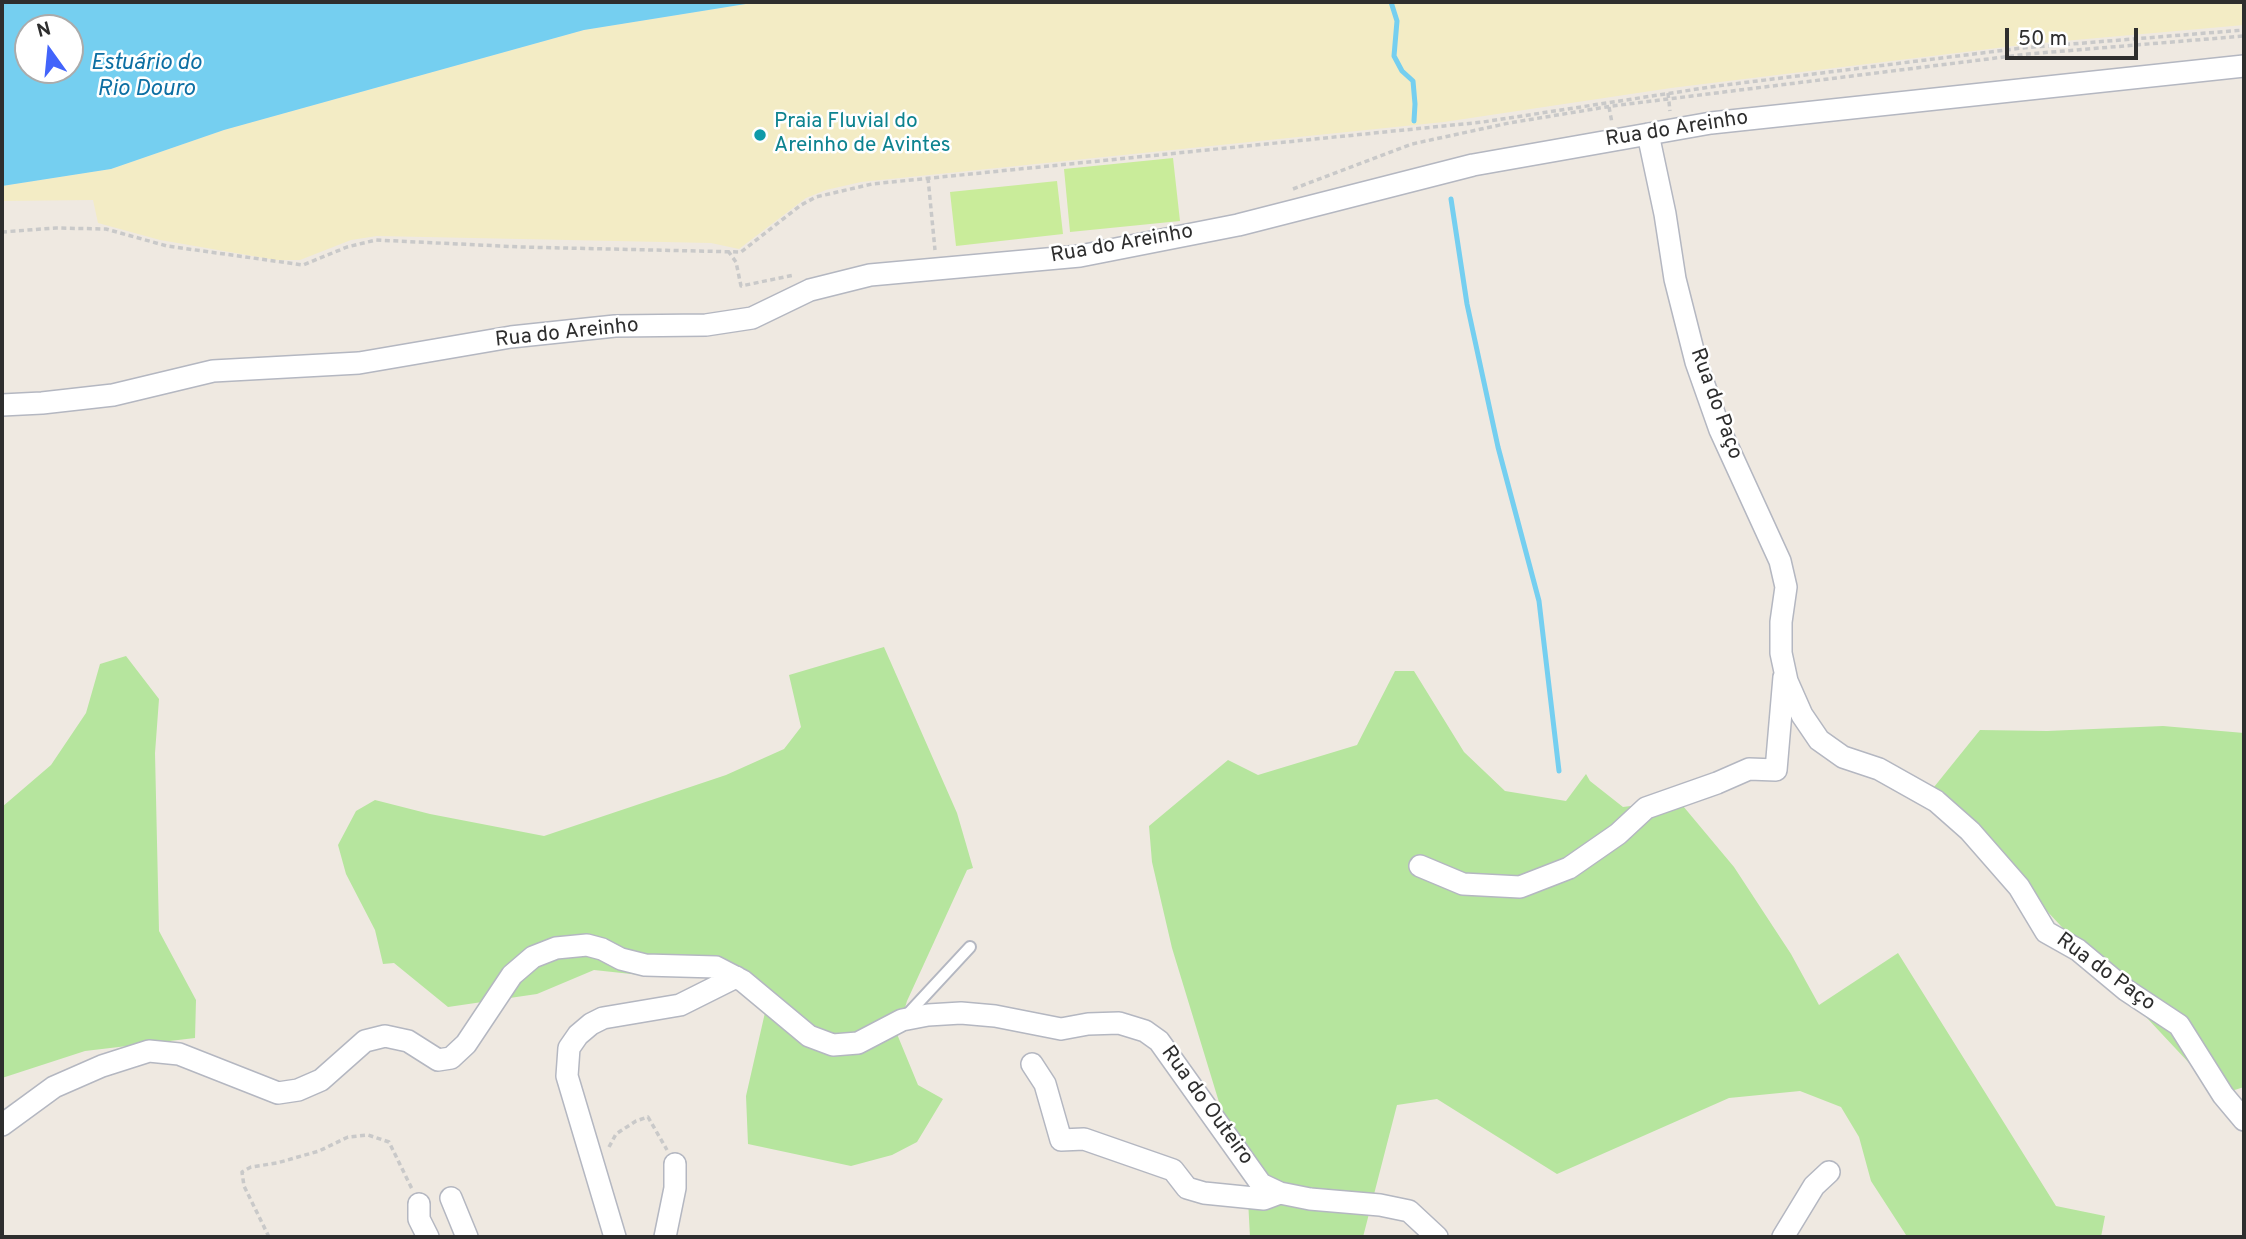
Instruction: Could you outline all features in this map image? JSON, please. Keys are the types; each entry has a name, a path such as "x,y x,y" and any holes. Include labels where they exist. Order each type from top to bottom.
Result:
{"street":[{"name":"Rua do Areinho","path":"2,405 113,395 213,371 359,363 524,335 615,326 706,325 752,318 810,290 834,282 870,275 1093,253 1238,225 1473,165 1711,123 2244,66"},
{"name":"Rua do Paço","path":"1648,134 1675,279 1696,362 1720,429 1780,561 1786,587 1781,653 1787,681 1802,715 1819,740 1843,757 1879,769 1936,801 1970,831 2019,887 2046,932 2078,950 2126,990 2179,1025 2223,1096 2244,1120"},
{"name":"Rua do Paço","path":"1420,866 1463,884 1520,887 1569,868 1618,834 1646,808 1749,769 1776,770 1784,667"},
{"path":"2,1125 54,1087 102,1066 149,1051 179,1054 201,1061 259,1088 278,1093 298,1090 321,1080 365,1041 385,1037 408,1041 438,1060 451,1058 466,1044 512,975 533,957 556,948 587,946 645,965 716,967 736,977"},
{"name":"Rua do Outeiro","path":"736,977 809,1036 833,1045 858,1043 902,1020 961,1013 995,1016 1061,1029 1088,1024 1119,1023 1145,1031 1159,1041 1262,1184 1280,1193 1310,1199 1380,1205 1409,1211 1437,1237"},
{"path":"615,1237 567,1076 569,1048 578,1035 603,1018 680,1005 736,977"},
{"name":"Rua do Outeiro","path":"1032,1064 1045,1084 1061,1140 1084,1139 1173,1170 1187,1188 1204,1193 1264,1199 1280,1193"},
{"path":"664,1237 675,1188 675,1164"},
{"path":"1783,1237 1814,1186 1829,1172"},
{"path":"451,1198 467,1237"},
{"path":"419,1204 419,1219 428,1237"}],"lane":[{"path":"902,1020 970,947"}],"path":[{"path":"2,232 56,228 106,229 167,246 303,265 347,247 376,240 521,247 741,252 801,205 816,197 872,184 1483,121 1717,86 2022,48 2244,30"},
{"path":"1288,191 1412,144 1509,123 1623,105 2028,54 2244,36"},
{"path":"928,178 936,269"},
{"path":"728,251 736,262 741,286 801,274"},
{"path":"597,1172 616,1134 636,1121 649,1117 675,1164"},
{"path":"269,1237 244,1186 242,1172 251,1167 319,1152 348,1137 368,1135 389,1142 419,1204"}],"green space":[{"path":"1173,158 1180,221 1070,232 1064,169"},
{"path":"1057,181 1063,234 956,246 950,192"},
{"path":"884,647 957,813 973,868 967,870 907,1001 897,1034 918,1085 943,1099 917,1142 892,1155 851,1166 748,1144 746,1096 769,995 727,962 659,977 594,970 537,994 448,1007 394,963 383,964 375,930 346,874 338,845 356,811 375,800 430,814 544,836 726,775 784,749 801,727 789,675"},
{"path":"126,656 159,699 155,753 159,931 196,1000 195,1038 85,1051 2,1078 2,807 51,765 86,713 100,664"},
{"path":"1395,671 1414,671 1464,752 1505,791 1566,801 1586,774 1590,781 1623,807 1678,800 1734,867 1791,954 1819,1005 1898,953 2056,1206 2105,1216 2101,1237 1903,1237 1906,1235 1871,1181 1859,1137 1841,1107 1800,1091 1729,1098 1557,1174 1437,1099 1397,1105 1363,1237 1250,1237 1247,1181 1229,1135 1172,948 1152,862 1149,826 1228,760 1258,775 1357,745"},
{"path":"2163,726 2244,733 2244,1087 2219,1095 1944,801 1930,792 1980,730 2047,731"}],"sand":[{"name":"Praia Fluvial do Areinho de Avintes","path":"2244,2 2244,25 2030,44 1671,88 1444,122 861,182 806,198 739,249 711,243 377,236 351,240 300,260 276,260 160,240 98,223 93,200 2,201 2,186 111,169 224,130 584,30 752,3"}],"water":[{"name":"Estuário do Rio Douro","path":"2,2 806,2 752,3 584,30 224,130 111,169 2,186"}],"waterway":[{"path":"1391,2 1397,21 1394,56 1402,71 1413,81 1414,121"},
{"path":"1451,199 1467,304 1498,447 1539,601 1559,771"}],"place":[{"name":"Praia Fluvial do Areinho de Avintes","path":"760,135"}]}
